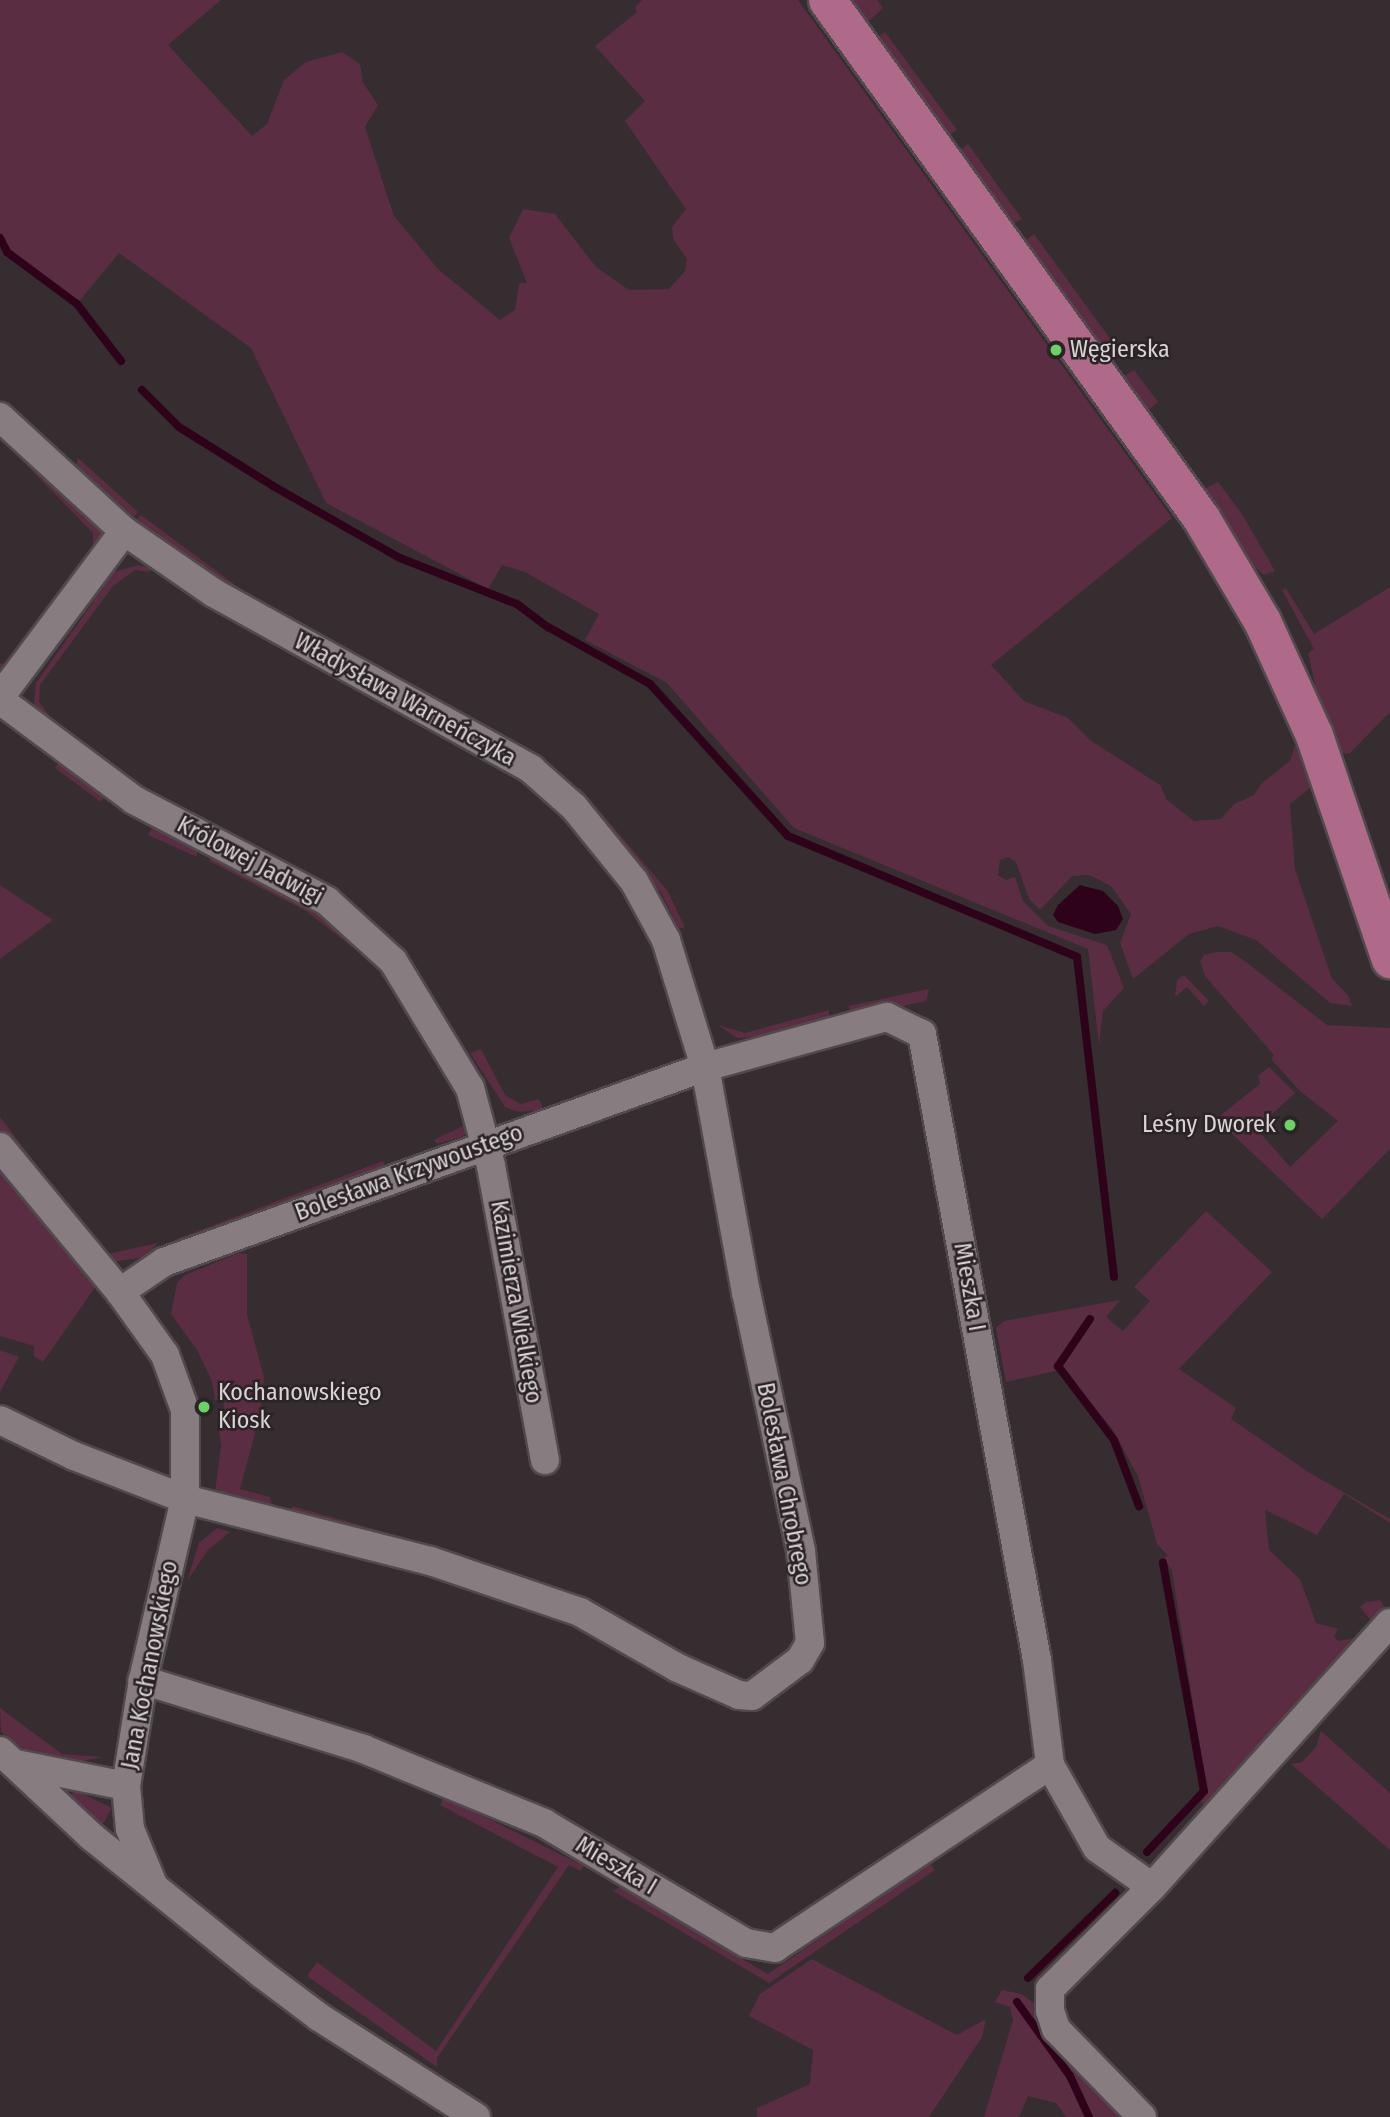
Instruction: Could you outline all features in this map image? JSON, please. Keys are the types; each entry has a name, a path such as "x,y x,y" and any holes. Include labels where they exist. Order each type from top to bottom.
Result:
{"main road":[{"path":"827,0 1201,518 1262,621 1314,735 1390,959"}],"street":[{"name":"Władysława Warneńczyka","path":"0,417 124,531 214,593 306,648 531,769 574,807 634,881 666,940 705,1067"},
{"path":"0,699 124,531"},
{"name":"Królowej Jadwigi","path":"0,699 134,800 327,901 389,957 470,1088 486,1144"},
{"name":"Mieszka I","path":"705,1067 887,1017 922,1034 1038,1660 1050,1765 1097,1848 1152,1887"},
{"name":"Bolesława Krzywoustego","path":"120,1292 164,1262 705,1067"},
{"name":"Bolesława Chrobrego","path":"0,1420 74,1456 185,1499 430,1561 580,1612 678,1668 739,1695 752,1696 800,1660 810,1643 801,1551 746,1292 705,1067"},
{"name":"Kazimierza Wielkiego","path":"486,1144 545,1460"},
{"name":"Jana Kochanowskiego","path":"0,1147 120,1292 165,1355 185,1410 185,1499 142,1680 127,1800 130,1829 152,1882 319,2017 476,2117"},
{"path":"1142,2117 1056,2029 1050,2011 1050,1990 1152,1887 1390,1623"},
{"name":"Mieszka I","path":"142,1680 364,1749 544,1823 746,1943 775,1948 1050,1765"},
{"path":"8,1758 127,1800 92,1838"},
{"path":"8,1758 92,1838 152,1882"}],"shaded area":[{"path":"0,0 221,0 168,45 252,136 267,124 284,80 306,62 342,52 360,64 363,83 378,105 365,127 394,216 438,269 500,320 515,310 519,283 527,283 509,238 523,209 555,214 596,267 629,290 669,289 685,271 687,259 673,239 672,227 686,209 625,121 645,101 595,46 637,12 635,7 642,0 798,0 1172,518 991,665 1024,701 1068,718 1090,740 1160,785 1167,800 1194,821 1221,819 1234,804 1254,795 1262,783 1290,761 1295,745 1311,787 1290,804 1295,869 1332,979 1348,995 1352,1006 1330,1003 1256,940 1218,926 1189,934 1133,979 1120,943 1131,914 1111,886 1089,875 1072,876 1040,910 1029,899 1016,862 1008,857 1000,860 998,875 1006,880 1015,877 1023,901 1048,926 1107,945 1124,988 1103,1011 1099,1045 1088,949 794,828 667,683 585,640 599,614 525,572 502,565 488,589 326,503 251,348 119,253 77,304 7,252 0,235"},
{"path":"845,0 877,0 883,8 864,26"},
{"path":"885,32 957,130 945,138 875,39"},
{"path":"968,144 1022,219 1010,226 958,152"},
{"path":"1034,234 1122,355 1111,363 1023,242"},
{"path":"1134,370 1158,402 1147,412 1122,378"},
{"path":"0,431 96,515 104,532 102,547 6,673 0,673 0,664 10,662 93,550 93,533 0,438"},
{"path":"78,458 138,512 134,517 76,466"},
{"path":"1218,482 1242,514 1275,571 1264,575 1241,556 1200,491"},
{"path":"141,515 249,595 246,599 136,520"},
{"path":"138,565 151,568 150,572 135,570 113,586 40,685 39,702 53,720 50,723 34,704 36,683 114,572"},
{"path":"1390,587 1390,712 1349,754 1342,753 1334,746 1318,698 1308,653 1314,649 1282,590 1286,588 1314,634"},
{"path":"59,763 105,796 101,802 55,768"},
{"path":"580,788 667,890 685,927 679,929 661,893 615,833 573,790"},
{"path":"153,826 197,848 197,857 148,835"},
{"path":"215,856 269,881 330,919 367,952 368,959 306,911 209,861"},
{"path":"0,885 53,920 0,959"},
{"path":"1080,885 1103,891 1118,906 1123,919 1116,930 1095,934 1058,922 1053,915 1058,905"},
{"path":"1231,952 1327,1025 1390,1028 1390,1149 1322,1219 1225,1127 1260,1133 1290,1167 1338,1121 1300,1091 1271,1059 1274,1055 1205,976 1200,961 1204,955"},
{"path":"385,971 468,1100 469,1133 461,1137 437,1144 434,1140 463,1126 466,1113 403,1000 380,975"},
{"path":"1184,975 1209,1001 1204,1006 1187,987 1175,997 1177,980"},
{"path":"929,989 926,1001 854,1017 848,1006"},
{"path":"829,1010 829,1022 765,1037 737,1038 718,1025 745,1033"},
{"path":"481,1049 505,1095 521,1104 539,1099 544,1110 518,1112 505,1107 470,1053"},
{"path":"1269,1067 1295,1093 1256,1129 1221,1115 1260,1084 1258,1076"},
{"path":"0,1117 66,1203 59,1207 0,1131"},
{"path":"0,1158 98,1283 43,1362 34,1356 34,1346 0,1336"},
{"path":"383,1161 385,1166 175,1245 174,1240"},
{"path":"1206,1211 1272,1272 1179,1369 1236,1408 1231,1419 1310,1473 1390,1519 1390,1523 1344,1494 1317,1535 1265,1510 1269,1550 1300,1579 1316,1623 1338,1629 1334,1636 1338,1641 1360,1637 1372,1622 1360,1607 1366,1602 1380,1600 1384,1606 1381,1620 1209,1811 1201,1802 1207,1793 1172,1571 1164,1558 1168,1556 1157,1544 1138,1476 1113,1430 1064,1369 1006,1382 996,1328 1004,1321 1120,1300 1106,1317 1123,1331 1150,1301 1134,1287"},
{"path":"83,1224 108,1254 158,1243 144,1257 112,1262 77,1226"},
{"path":"239,1253 247,1254 247,1315 264,1377 260,1415 240,1489 270,1497 275,1515 214,1499 221,1447 217,1411 224,1410 223,1400 215,1400 212,1381 197,1350 171,1314 177,1283 185,1275"},
{"path":"0,1350 19,1357 0,1392"},
{"path":"292,1506 460,1553 454,1561 291,1519"},
{"path":"217,1528 230,1532 208,1550 187,1581 199,1543"},
{"path":"0,1708 62,1754 103,1757 72,1763 36,1758 1,1732"},
{"path":"1321,1731 1390,1793 1390,1850 1291,1764 1302,1762 1316,1747"},
{"path":"75,1790 112,1808 103,1824 98,1826 68,1798"},
{"path":"444,1797 584,1866 580,1871 569,1865 437,2058 437,2067 307,1976 317,1962 436,2051 558,1867 440,1805"},
{"path":"930,1863 935,1870 769,1983 613,1891 620,1887 768,1974"},
{"path":"812,1959 957,2035 986,2019 982,2037 929,2117 757,2117 757,2108 810,2084 813,2050 749,2016 760,1994"},
{"path":"1002,1990 1021,1994 1043,2010 1131,2117 1066,2117 1056,2103 1028,2096 1019,2117 984,2117 1013,2020 1010,2007 995,2002"}],"waterway":[{"path":"0,238 7,252 77,304 121,361"},
{"path":"142,390 179,427 273,486 400,558 517,604 548,627 650,684 788,836 1077,957 1114,1277"},
{"path":"1090,1319 1058,1366 1114,1440 1139,1506"},
{"path":"1147,1852 1204,1791 1163,1563"},
{"path":"1028,1978 1115,1893"},
{"path":"1017,2002 1070,2076 1089,2117"}],"place":[{"name":"Węgierska","path":"1056,350"},
{"name":"Leśny Dworek","path":"1290,1125"},
{"name":"Kochanowskiego Kiosk","path":"204,1407"}]}
